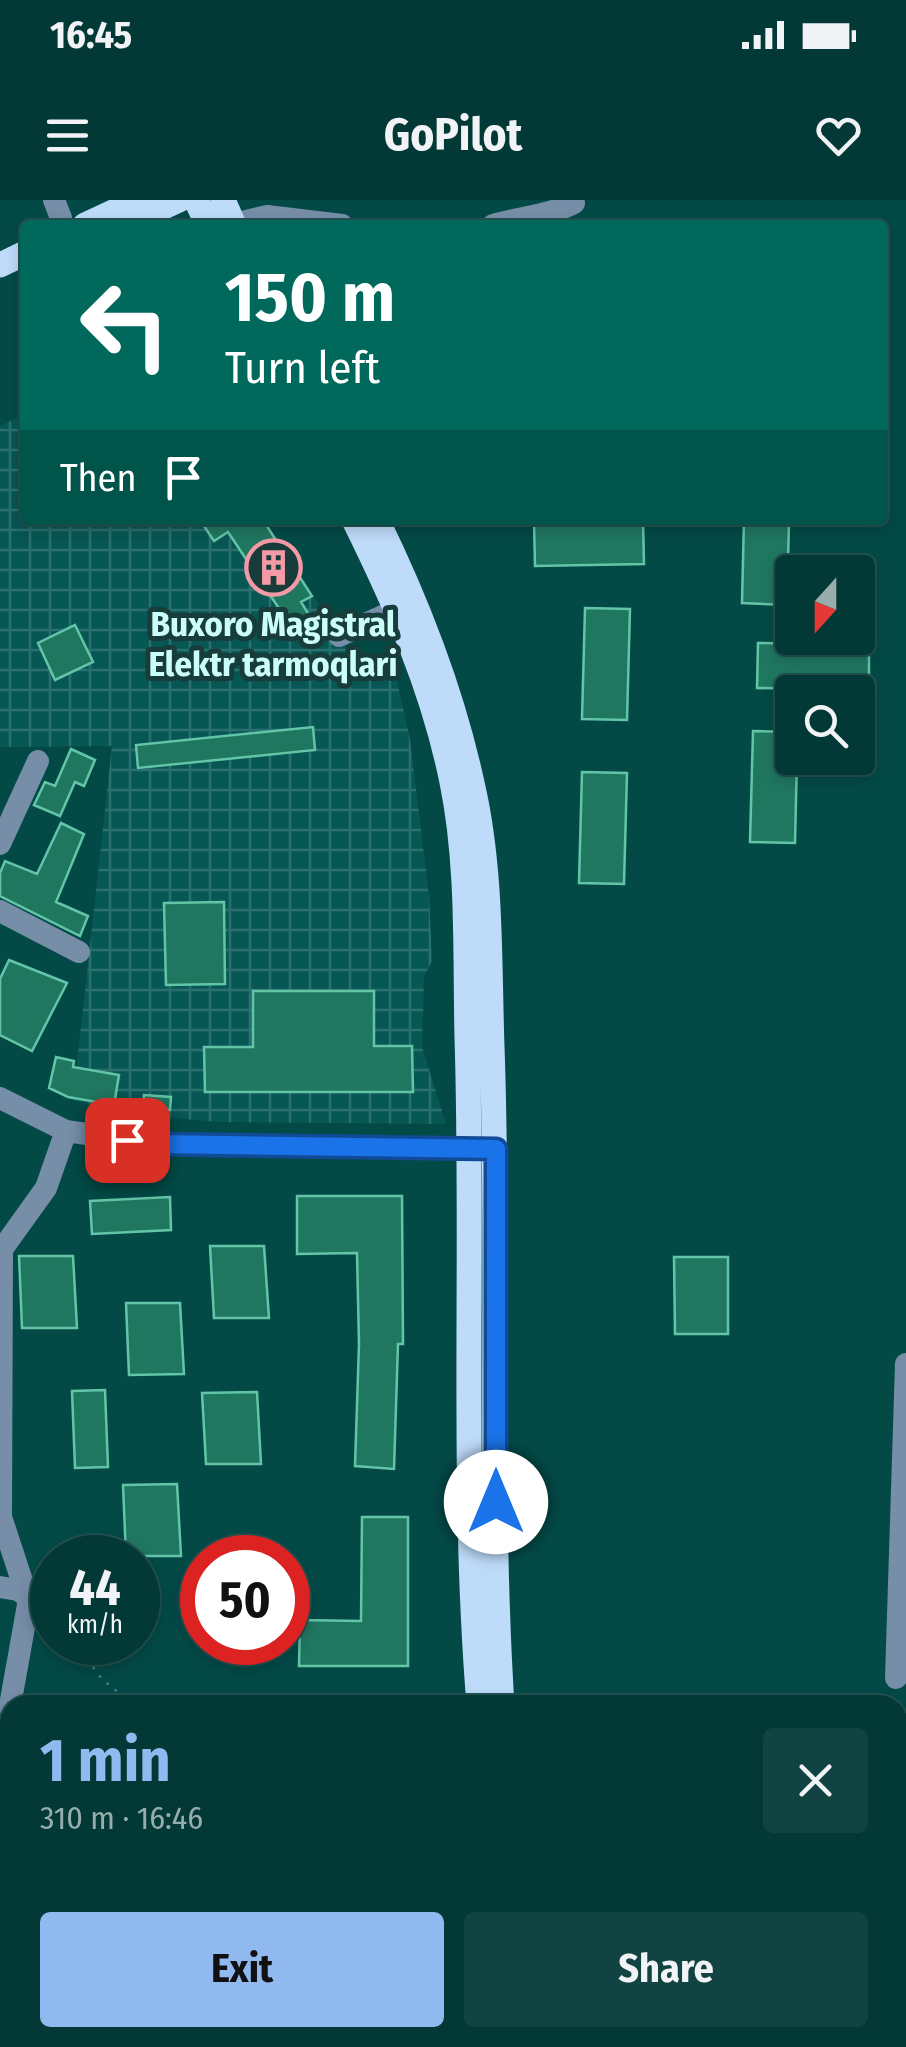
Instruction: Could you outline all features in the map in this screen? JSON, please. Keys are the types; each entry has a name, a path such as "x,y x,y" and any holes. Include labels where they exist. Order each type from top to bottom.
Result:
{"main road":[{"path":"66,214 139,200"},
{"path":"136,220 180,200"},
{"path":"356,525 398,609 436,718 460,834 483,1148 501,1695"},
{"path":"380,525 434,647 473,784 486,875 472,1620 479,1695"}],"street":[{"path":"509,220 562,210 573,200"},
{"path":"252,220 267,216 300,220"},
{"path":"339,636 398,609"},
{"path":"0,844 6,818 38,762"},
{"path":"0,911 79,952"},
{"path":"0,1098 66,1132 158,1144 483,1148"},
{"path":"11,1695 27,1596 1,1517 1,1251 46,1188 66,1132"},
{"path":"896,1678 906,1364"},
{"path":"0,1587 27,1596"}],"path":[{"path":"91,1665 120,1695"}],"shaded area":[{"path":"20,416 20,525 266,525 348,649 363,681 396,677 410,740 429,896 432,961 424,977 422,1047 446,1124 220,1122 118,1113 73,1100 112,746 0,747 0,426"}],"building":[{"name":"Buxoro Magistral Elektr tarmoqlari","path":"203,525 266,525 312,596 301,602 309,615 295,623 288,614 284,616 228,532 214,541"},
{"path":"534,525 643,525 644,564 535,566"},
{"path":"744,525 789,525 788,555 775,555 775,604 742,603"},
{"path":"585,608 630,609 627,720 582,719"},
{"path":"75,625 93,662 55,680 38,643"},
{"path":"758,643 775,643 775,655 869,655 869,675 775,675 775,688 757,688"},
{"path":"313,727 315,750 138,768 136,745"},
{"path":"753,731 775,732 775,775 797,775 795,843 750,842"},
{"path":"71,749 95,760 84,786 75,782 60,816 34,805 45,782 55,786"},
{"path":"582,772 627,773 624,884 579,883"},
{"path":"61,823 84,834 56,902 88,916 80,936 0,896 0,873 5,861 37,874"},
{"path":"224,902 225,984 166,985 164,903"},
{"path":"9,960 67,983 32,1051 0,1035 0,979"},
{"path":"253,991 374,991 374,1046 412,1046 413,1092 205,1092 204,1047 253,1047"},
{"path":"56,1057 74,1061 73,1067 119,1075 114,1105 68,1097 49,1088"},
{"path":"144,1095 171,1097 170,1110 143,1108"},
{"path":"297,1196 402,1196 403,1344 398,1344 394,1469 355,1466 357,1253 297,1254"},
{"path":"170,1197 171,1230 92,1234 90,1201"},
{"path":"210,1246 264,1246 269,1318 214,1318"},
{"path":"19,1256 73,1256 77,1328 22,1328"},
{"path":"674,1257 728,1257 728,1334 675,1334"},
{"path":"126,1303 180,1303 184,1374 129,1375"},
{"path":"105,1390 108,1467 75,1468 72,1391"},
{"path":"257,1392 261,1464 206,1464 202,1393"},
{"path":"177,1484 180,1556 160,1556 160,1535 125,1535 123,1485"},
{"path":"362,1517 408,1517 408,1666 299,1666 310,1665 310,1620 361,1621"}],"place":[{"name":"Buxoro Magistral Elektr tarmoqlari","path":"273,568"}],"route":[{"path":"127,1140 158,1144 496,1149 496,1502"}]}
